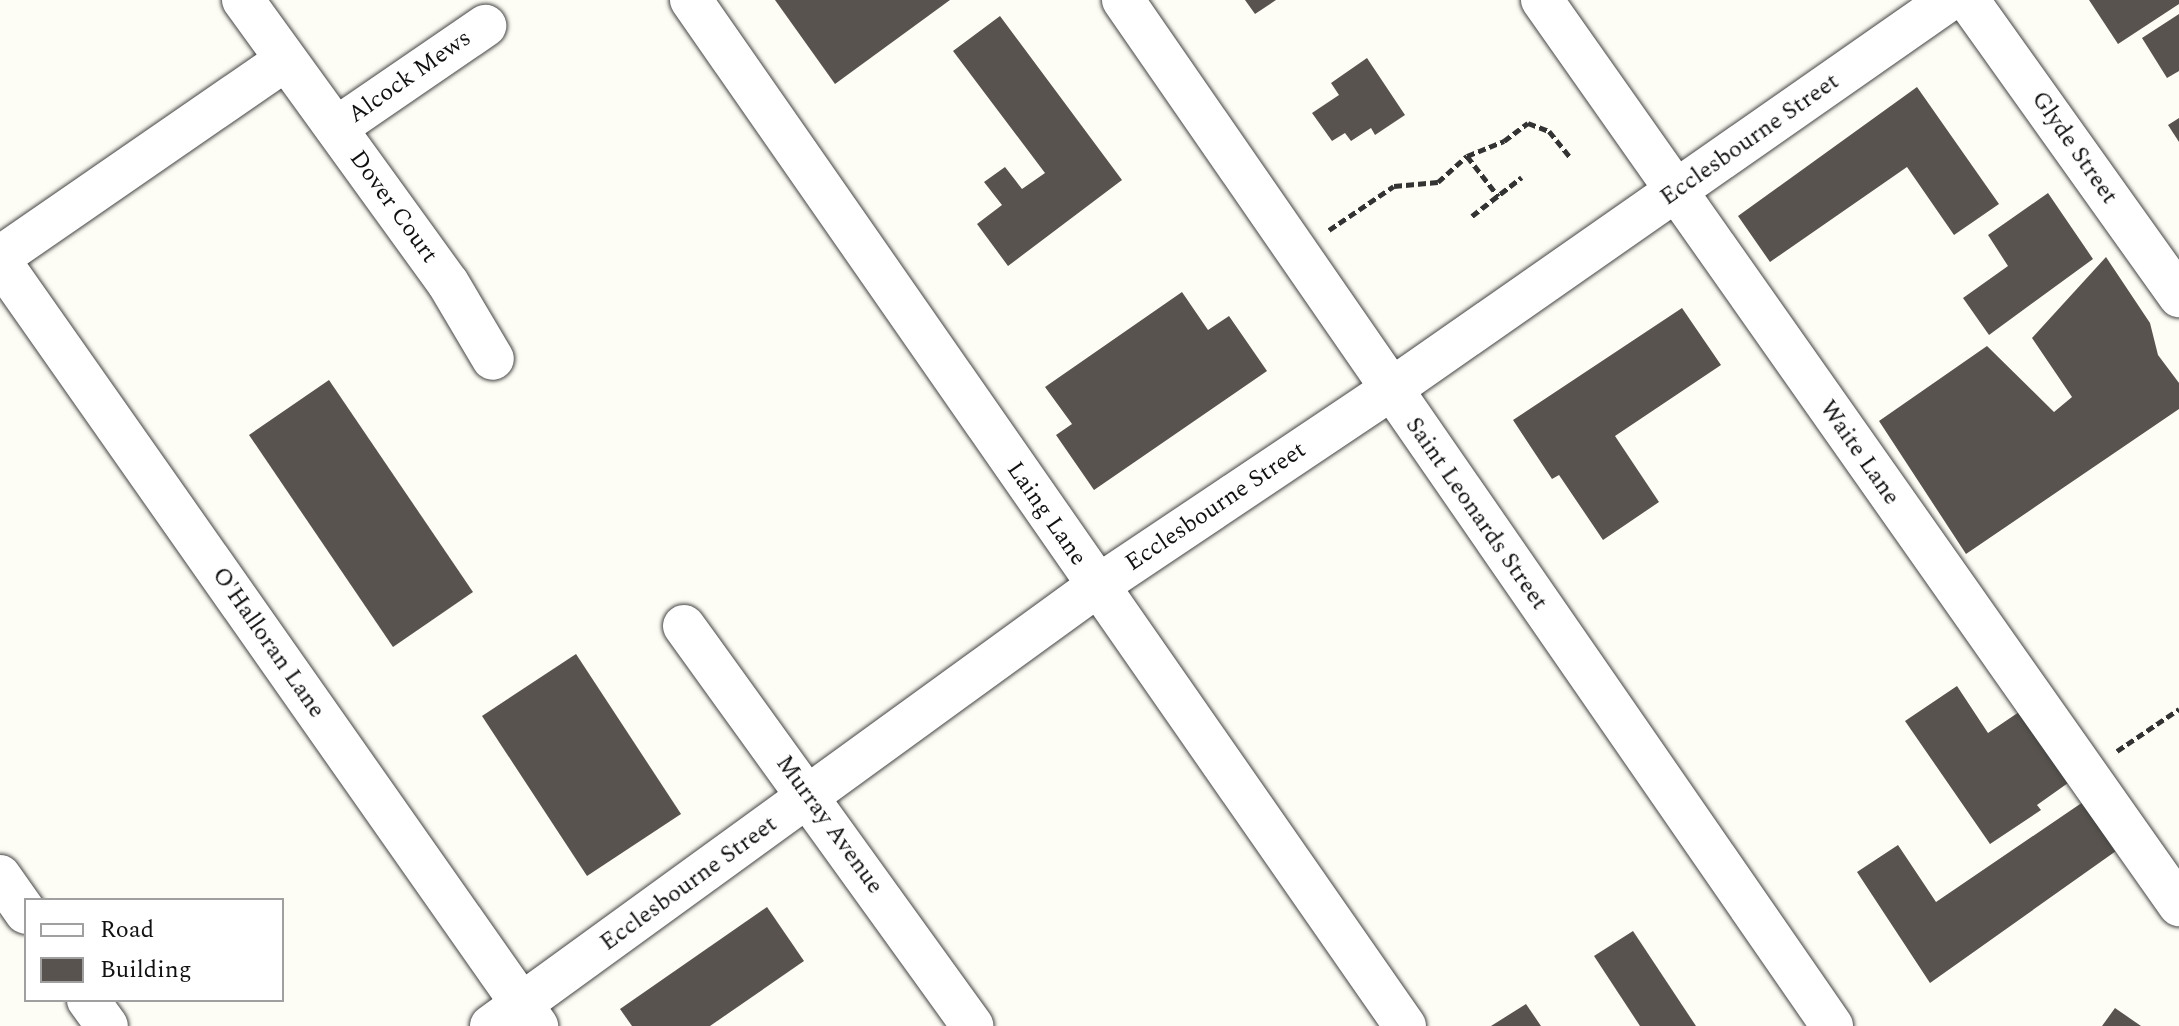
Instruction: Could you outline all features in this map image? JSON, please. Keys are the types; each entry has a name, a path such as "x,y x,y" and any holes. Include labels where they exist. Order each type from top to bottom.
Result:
{"street":[{"name":"Dover Court","path":"243,0 448,283 493,359"},
{"name":"Laing Lane","path":"691,0 1096,587 1405,1026"},
{"name":"Saint Leonards Street","path":"1123,0 1832,1026"},
{"name":"Waite Lane","path":"1542,0 1675,194 2179,905"},
{"name":"Ecclesbourne Street","path":"516,1019 810,797 1096,587 1675,194 1949,0"},
{"name":"Glyde Street","path":"1968,0 2179,296"},
{"name":"Alcock Mews","path":"336,128 485,26"},
{"path":"0,259 286,60"},
{"name":"O'Halloran Lane","path":"0,259 516,1019"},
{"name":"Murray Avenue","path":"684,626 972,1026"},
{"path":"0,876 24,910"},
{"path":"89,1002 107,1026"}],"path":[{"path":"1296,254 1394,186 1438,182 1467,156 1504,141 1528,123 1549,131 1571,158"},
{"path":"1467,156 1498,196"},
{"path":"1472,216 1522,177"},
{"path":"2085,772 2179,709"}],"building":[{"path":"775,0 950,0 835,84"},
{"path":"1245,0 1276,0 1255,14"},
{"path":"2089,0 2179,0 2179,4 2118,44"},
{"path":"2179,14 2179,71 2167,78 2142,38"},
{"path":"1000,16 1122,180 1008,266 977,224 1002,205 984,182 1005,167 1022,189 1045,173 953,51"},
{"path":"1367,58 1405,115 1375,135 1371,128 1351,141 1345,133 1332,141 1312,113 1339,95 1331,83"},
{"path":"1917,87 1999,204 1954,235 1907,167 1770,262 1738,216"},
{"path":"2179,118 2179,142 2168,125"},
{"path":"2048,193 2093,259 1989,335 1963,298 2008,266 1988,235"},
{"path":"2106,257 2150,323 2158,355 2179,383 2179,409 1966,554 1879,421 1987,346 2054,412 2072,397 2032,338"},
{"path":"1182,292 1208,330 1229,316 1267,371 1094,490 1056,435 1072,424 1045,387"},
{"path":"1682,308 1721,365 1615,436 1659,502 1603,540 1559,475 1552,479 1513,420"},
{"path":"329,380 473,592 393,647 249,435"},
{"path":"576,654 681,814 587,876 482,716"},
{"path":"1957,686 1988,733 2019,712 2068,783 2037,805 2041,810 1990,844 1905,721"},
{"path":"2083,802 2116,851 1930,983 1857,872 1898,845 1936,902"},
{"path":"767,907 804,961 710,1026 632,1026 620,1009"},
{"path":"1633,931 1696,1026 1640,1026 1594,956"},
{"path":"1526,1004 1541,1026 1491,1026"},
{"path":"2115,1008 2141,1026 2102,1026"}]}
